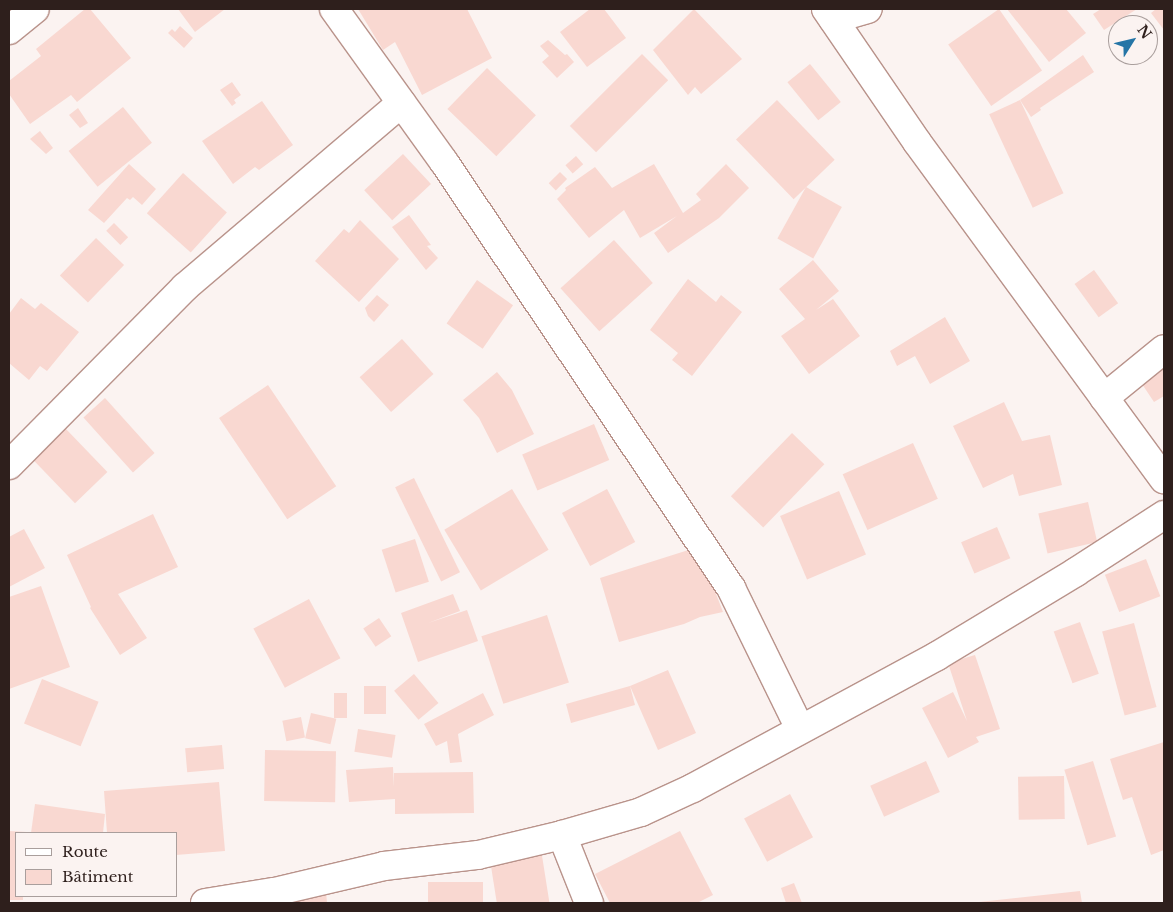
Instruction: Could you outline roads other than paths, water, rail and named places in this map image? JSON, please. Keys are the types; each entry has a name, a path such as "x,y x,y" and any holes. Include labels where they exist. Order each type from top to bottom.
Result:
{"street":[{"path":"9,30 36,9"},
{"path":"334,9 401,103 731,588 800,729"},
{"path":"868,9 829,14 917,142 1164,479"},
{"path":"9,465 185,287 401,103"},
{"path":"1104,398 1164,349"},
{"path":"205,903 274,892 384,866 478,854 562,835 649,808 693,788 937,656 1076,572 1164,515"},
{"path":"562,835 589,903"}]}
